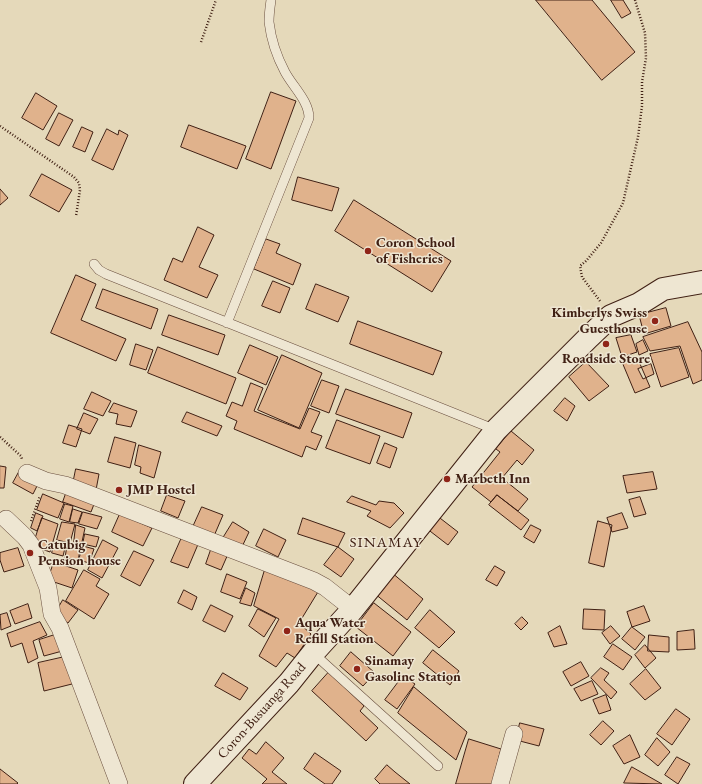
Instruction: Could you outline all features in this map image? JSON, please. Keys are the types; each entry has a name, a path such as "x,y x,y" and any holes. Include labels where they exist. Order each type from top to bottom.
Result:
{"main road":[{"name":"Coron-Busuanga Road","path":"195,784 289,683 313,653 353,609 496,430 611,316 639,304 663,289 702,282"}],"street":[{"path":"27,473 46,481 65,486 314,581 325,587 353,609"},
{"path":"6,519 25,537 31,546 48,588 52,614 60,628 119,784"},
{"path":"500,784 514,734"}],"lane":[{"path":"227,323 309,118 309,112 306,104 285,71 278,56 269,20 271,0"},
{"path":"94,264 99,270 106,274 496,430"},
{"path":"313,653 438,766"}],"path":[{"path":"201,42 216,0"},
{"path":"611,316 582,277 580,266 601,243 623,203 638,136 642,106 642,82 646,58 645,33 635,0"},
{"path":"0,126 74,177 79,183 80,190 76,216"},
{"path":"0,437 21,456 27,473"},
{"path":"25,537 46,481"}],"building":[{"path":"536,0 592,0 635,52 602,80"},
{"path":"611,0 623,0 631,13 622,18"},
{"path":"271,92 296,101 271,169 246,159"},
{"path":"36,93 57,106 43,130 22,118"},
{"path":"59,113 73,120 59,146 46,139"},
{"path":"189,125 246,146 237,169 181,147"},
{"path":"82,127 93,132 85,152 73,147"},
{"path":"107,129 118,135 119,130 128,135 113,170 92,160"},
{"path":"42,174 72,190 59,212 30,196"},
{"path":"298,177 339,188 332,211 292,200"},
{"path":"0,189 8,198 0,205"},
{"path":"354,200 451,261 432,292 335,231"},
{"path":"198,227 214,235 199,267 218,275 207,298 164,280 173,258 182,262"},
{"path":"266,239 280,244 276,253 301,264 293,285 254,269"},
{"path":"76,275 96,284 81,320 126,339 116,361 51,333"},
{"path":"273,281 290,288 280,313 262,306"},
{"path":"316,284 349,297 338,322 306,309"},
{"path":"103,289 158,309 151,329 96,308"},
{"name":"Kimberlys Swiss Guesthouse","path":"666,308 671,326 644,334 639,315"},
{"path":"169,315 225,335 218,355 162,335"},
{"path":"358,321 442,352 433,375 350,344"},
{"path":"688,322 702,352 702,380 693,384 680,346 650,351 643,337"},
{"path":"631,335 637,352 622,357 616,338"},
{"path":"643,340 648,351 639,355 636,344"},
{"path":"136,344 153,350 146,370 130,365"},
{"path":"250,345 278,357 266,385 238,373"},
{"path":"158,347 236,378 226,404 148,373"},
{"path":"679,348 689,377 661,387 650,354"},
{"path":"282,355 322,373 299,428 258,410"},
{"path":"637,357 650,387 635,393 622,362"},
{"path":"586,362 609,386 589,401 569,377"},
{"path":"651,364 654,374 643,379 638,369"},
{"path":"322,380 339,386 329,413 311,406"},
{"path":"251,383 263,388 254,411 300,429 309,408 320,412 311,432 322,436 316,450 306,446 302,457 234,429 237,421 226,416 232,402 242,406"},
{"path":"346,389 412,413 403,438 336,414"},
{"path":"92,392 111,401 103,416 84,409"},
{"path":"565,398 575,406 567,421 554,411"},
{"path":"114,403 137,411 131,427 116,424 118,414 109,412"},
{"path":"187,412 222,426 217,436 182,422"},
{"path":"84,413 98,419 90,434 77,429"},
{"path":"337,420 380,436 370,464 326,448"},
{"path":"69,425 82,429 76,447 63,443"},
{"path":"511,431 534,450 522,465 517,460 502,478 528,499 518,511 497,495 491,502 472,487 500,452 496,449"},
{"path":"115,437 136,443 130,468 108,462"},
{"path":"385,443 397,448 390,468 377,463"},
{"path":"139,445 161,452 154,478 140,473 141,467 135,465"},
{"path":"0,466 6,467 4,488 0,488"},
{"path":"76,469 99,474 96,490 73,484"},
{"path":"19,472 39,482 33,494 13,483"},
{"path":"653,472 657,489 627,493 623,476"},
{"path":"68,488 96,499 91,512 63,502"},
{"path":"43,494 64,503 58,518 37,510"},
{"path":"167,495 185,501 178,518 161,511"},
{"path":"497,495 529,520 521,530 489,505"},
{"path":"352,496 376,505 379,501 394,503 404,513 390,528 367,516 371,511 347,502"},
{"path":"640,497 646,514 634,517 629,500"},
{"path":"65,504 73,506 69,522 60,519"},
{"path":"202,507 223,515 214,536 193,527"},
{"path":"73,509 82,512 78,523 70,522"},
{"path":"83,512 102,517 97,529 79,524"},
{"path":"36,513 43,516 37,531 31,528"},
{"path":"622,513 628,528 612,532 607,518"},
{"path":"120,514 152,528 143,546 112,532"},
{"path":"436,515 458,532 448,545 426,528"},
{"path":"42,518 58,524 50,552 33,546"},
{"path":"303,518 345,533 338,547 298,534"},
{"path":"598,521 612,525 604,567 589,563"},
{"path":"62,522 75,524 70,543 57,540"},
{"path":"233,522 249,532 240,551 220,543"},
{"path":"76,525 85,528 78,560 65,558 67,545 73,545"},
{"path":"531,525 541,530 534,543 524,537"},
{"path":"264,529 286,540 278,557 256,546"},
{"path":"85,534 99,537 96,547 83,544"},
{"path":"183,535 199,542 188,568 171,562"},
{"path":"103,540 118,548 102,578 88,570"},
{"path":"55,542 66,544 63,556 52,553"},
{"path":"83,546 94,549 89,563 79,560"},
{"path":"212,547 228,554 221,570 206,564"},
{"path":"338,547 354,559 341,577 324,565"},
{"path":"18,548 24,566 4,572 0,560 0,553"},
{"path":"134,551 154,560 140,586 121,576"},
{"path":"54,562 78,570 72,588 48,580"},
{"path":"267,563 321,587 299,623 311,634 295,658 287,653 276,667 259,656 279,619 254,606"},
{"path":"495,566 505,572 497,586 486,580"},
{"path":"84,570 100,579 96,586 109,594 94,619 66,601"},
{"path":"391,572 423,599 407,620 374,593"},
{"path":"227,574 247,582 240,599 221,592"},
{"path":"246,588 255,593 251,606 240,603"},
{"path":"184,590 197,597 192,610 178,603"},
{"path":"63,600 78,610 68,623 54,616"},
{"path":"374,603 411,632 393,656 356,627"},
{"path":"28,604 32,618 15,624 10,611"},
{"path":"211,605 233,616 225,632 203,621"},
{"path":"644,606 650,621 632,627 627,612"},
{"path":"258,609 276,618 264,637 249,626"},
{"path":"584,609 605,610 604,630 583,629"},
{"path":"430,610 455,632 439,648 415,628"},
{"path":"7,613 11,626 1,630 0,615"},
{"path":"522,617 528,623 521,630 515,624"},
{"path":"40,622 47,635 33,641 38,658 28,663 22,643 11,647 7,634"},
{"path":"560,626 567,644 554,647 548,633"},
{"path":"611,626 620,636 610,644 602,633"},
{"path":"632,627 645,637 635,650 622,639"},
{"path":"694,630 695,649 677,650 677,632"},
{"path":"61,633 66,650 44,656 39,640"},
{"path":"649,635 669,637 669,652 648,651"},
{"path":"613,644 632,657 623,670 604,657"},
{"path":"645,645 656,658 645,668 635,655"},
{"path":"433,650 459,671 450,685 423,663"},
{"name":"Sinamay Gasoline Station","path":"351,652 375,673 363,686 340,666"},
{"path":"69,656 76,683 44,691 38,663"},
{"path":"581,662 589,676 571,686 563,672"},
{"path":"601,668 609,673 604,680 617,692 611,699 591,678"},
{"path":"646,669 661,688 645,700 630,684"},
{"path":"329,672 364,706 360,711 378,728 366,741 312,691"},
{"path":"223,673 248,688 240,700 215,686"},
{"path":"403,676 415,684 397,709 385,700"},
{"path":"592,681 598,694 581,701 574,689"},
{"path":"414,687 467,732 456,760 398,713"},
{"path":"606,695 611,710 599,714 593,700"},
{"path":"676,709 690,719 672,745 657,734"},
{"path":"603,721 614,731 601,745 590,735"},
{"path":"520,723 544,729 539,746 516,740"},
{"path":"630,735 640,757 624,764 613,746"},
{"path":"657,738 670,752 658,766 645,755"},
{"path":"469,739 501,749 492,784 456,784"},
{"path":"266,742 284,758 272,772 287,784 262,784 267,779 242,758 249,749 256,754"},
{"path":"315,753 341,771 332,784 325,784 304,769"},
{"path":"677,757 690,764 678,784 665,775"},
{"path":"387,765 410,784 380,784 375,779"},
{"path":"632,767 662,784 624,783"},
{"path":"0,769 18,783 0,784"}],"place":[{"name":"Coron School of Fisheries","path":"368,251"},
{"name":"Kimberlys Swiss Guesthouse","path":"655,321"},
{"name":"Roadside Store","path":"606,344"},
{"name":"Marbeth Inn","path":"447,479"},
{"name":"JMP Hostel","path":"119,490"},
{"name":"Catubig Pension house","path":"30,553"},
{"name":"Aqua Water Refill Station","path":"287,631"},
{"name":"Sinamay Gasoline Station","path":"357,669"}],"district":[{"name":"SINAMAY","path":"386,543"}]}
